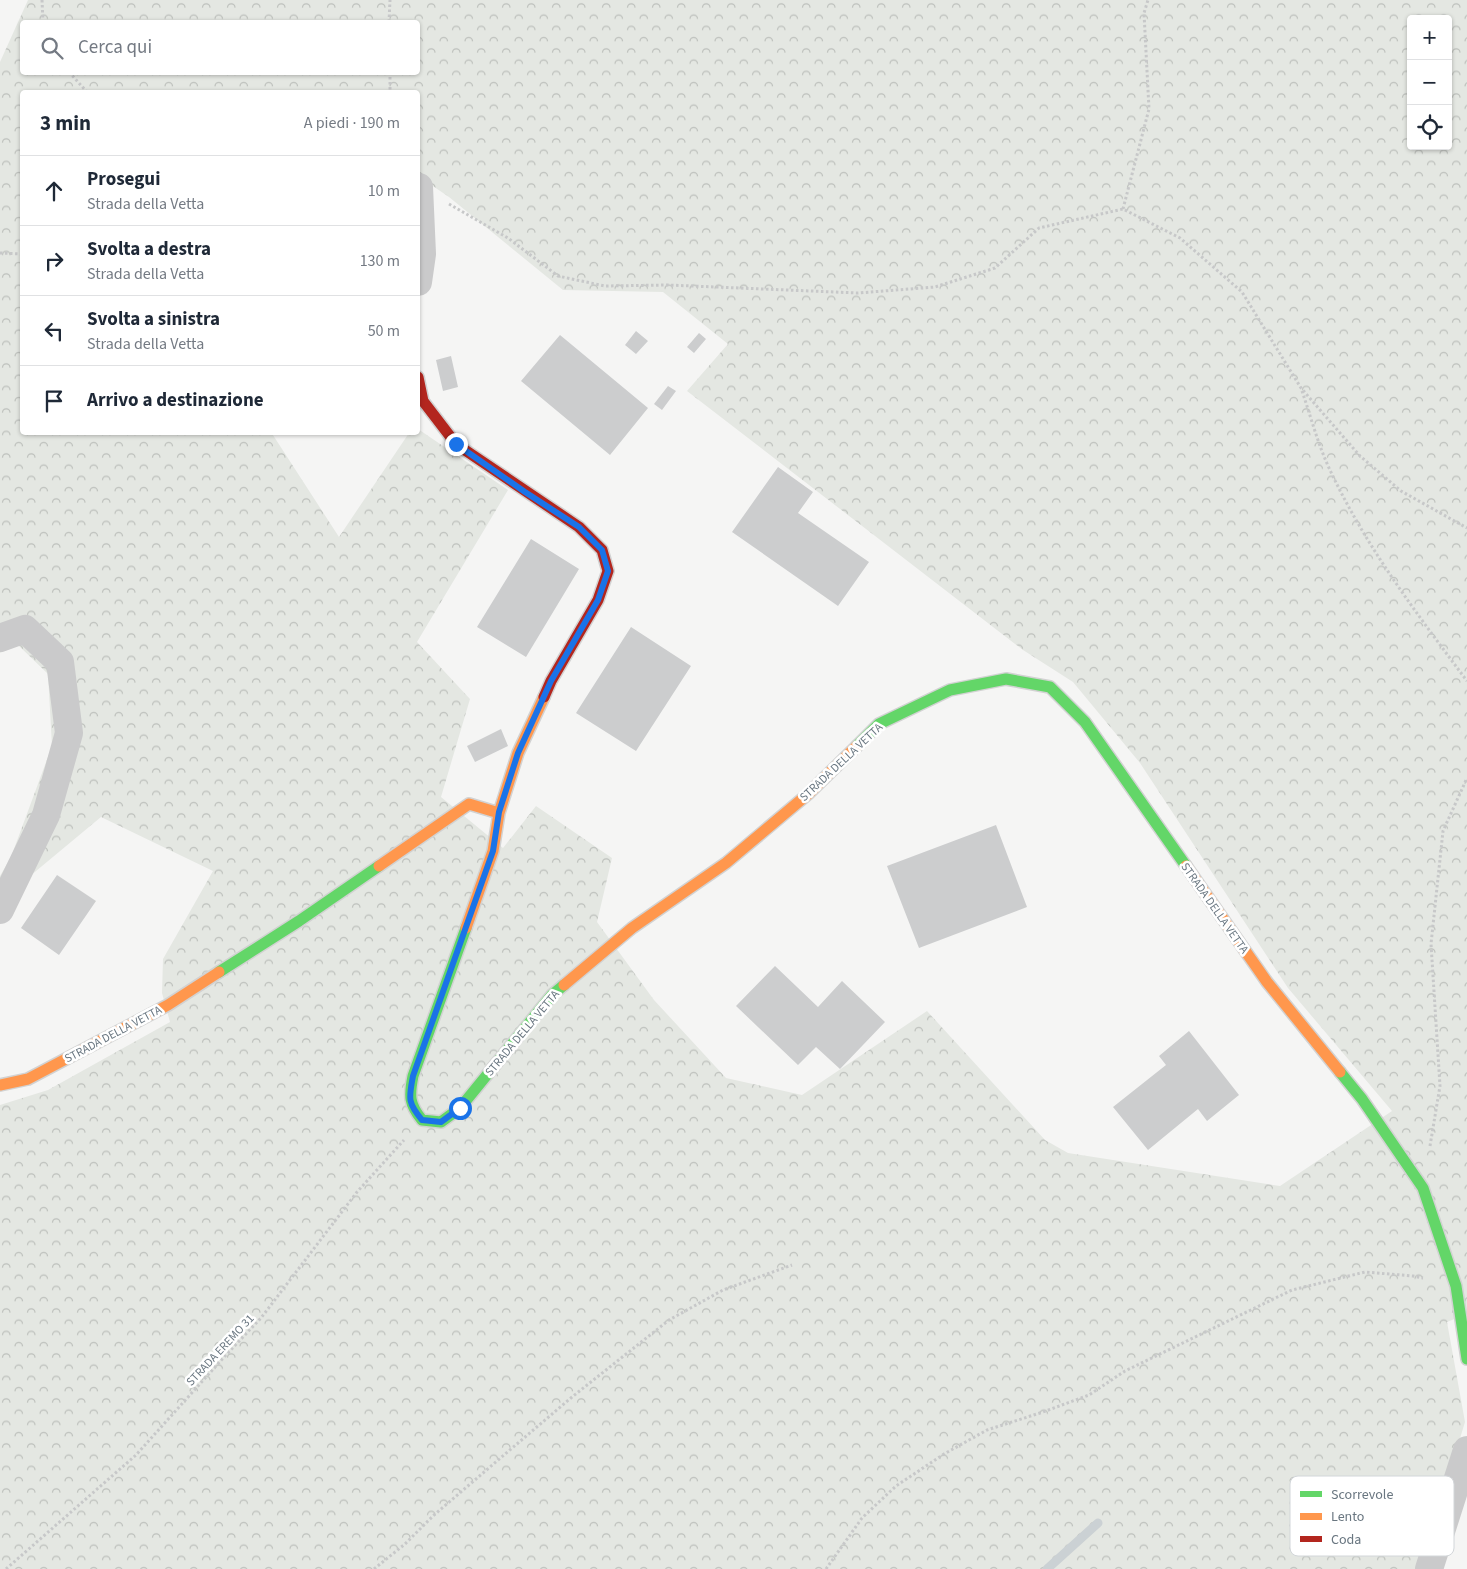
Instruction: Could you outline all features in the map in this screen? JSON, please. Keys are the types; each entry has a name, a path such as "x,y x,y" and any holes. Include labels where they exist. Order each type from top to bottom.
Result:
{"street":[{"path":"420,209 422,254 420,268"},
{"path":"420,388 423,402 456,444 579,527 602,550 608,571 598,600 551,681 518,753 499,812 493,851 413,1076 410,1092 411,1107 422,1120"},
{"path":"0,638 25,629 60,662 69,732 46,815 0,910"},
{"name":"STRADA DELLA VETTA","path":"422,1120 441,1122 460,1108 552,995 632,928 726,862 808,794 879,724 950,690 1006,679 1050,687 1085,722 1267,982 1362,1099 1423,1188 1456,1286 1467,1359"},
{"name":"STRADA DELLA VETTA","path":"0,1085 28,1079 168,1004 300,921 469,804 499,812"},
{"path":"1454,1491 1467,1450"},
{"path":"1429,1569 1433,1556"}],"path":[{"path":"42,0 43,20"},
{"path":"390,0 390,20"},
{"path":"1123,209 1149,109 1144,13 1148,0"},
{"path":"72,75 85,90"},
{"path":"390,75 390,90"},
{"path":"420,188 508,238 558,276 605,286 668,285 858,294 935,287 995,268 1039,228 1123,209 1180,238 1242,292 1300,388 1360,456 1400,491 1467,528"},
{"path":"0,253 20,254"},
{"path":"1300,388 1329,468 1360,530 1408,602 1467,682"},
{"path":"1423,1188 1440,1086 1431,944 1443,831 1462,785 1467,778"},
{"name":"STRADA EREMO 31","path":"6,1569 136,1455 261,1318 357,1192 422,1120"},
{"path":"374,1569 405,1544 434,1515 519,1442 669,1320 723,1290 792,1265"},
{"path":"826,1569 862,1518 896,1486 944,1454 987,1430 1089,1395 1125,1371 1292,1290 1365,1272 1413,1276 1456,1286"}],"green space":[{"path":"28,0 1467,0 1467,1314 1447,1322 1465,1422 1448,1476 1290,1476 1290,1556 1424,1556 1420,1569 0,1569 0,1105 48,1090 170,1022 162,993 163,959 213,871 101,817 0,901 0,876 11,857 52,746 48,674 18,645 0,653 0,62","holes":["20,90 420,90 420,177 449,197 563,290 663,292 728,344 687,391 1023,650 1073,682 1140,763 1288,988 1392,1111 1280,1186 1068,1153 1045,1140 927,1011 802,1095 726,1078 654,1000 597,922 612,858 536,806 503,848 441,797 470,699 417,642 508,490 420,430 420,435 408,435 339,537 273,435 20,435"]}],"building":[{"path":"636,331 648,341 636,354 625,345"},
{"path":"699,333 706,339 694,353 687,347"},
{"path":"560,335 648,408 610,455 521,381"},
{"path":"451,356 458,387 443,391 436,360"},
{"path":"668,386 676,391 662,410 654,404"},
{"path":"778,467 813,492 798,513 869,562 838,606 732,532"},
{"path":"531,539 579,569 526,657 477,627"},
{"path":"631,627 691,666 636,751 576,713"},
{"path":"501,729 508,746 475,762 467,746"},
{"path":"996,825 1027,907 919,948 887,866"},
{"path":"57,875 96,901 59,955 21,928"},
{"path":"775,966 818,1007 842,981 885,1022 840,1069 816,1047 798,1065 736,1006"},
{"path":"1189,1031 1239,1095 1207,1121 1198,1109 1148,1150 1113,1107 1166,1065 1159,1056"}],"waterway":[{"path":"1047,1569 1098,1523"}],"traffic: fast":[{"path":"857,746 879,724 950,690 1006,679 1050,687 1085,722 1186,866"},
{"path":"219,972 299,921 379,866"},
{"path":"466,928 413,1076 411,1100 422,1120 441,1122 460,1108 552,995 564,985"},
{"path":"1340,1072 1362,1099 1423,1188 1456,1286 1467,1359"}],"traffic: slow":[{"path":"499,813 518,753 544,697"},
{"path":"564,985 632,928 726,863 808,794 857,746"},
{"path":"379,866 469,804 499,813 493,851 466,928"},
{"path":"1186,866 1267,982 1340,1072"},
{"path":"0,1085 28,1079 168,1005 219,972"}],"traffic: jam":[{"path":"420,387 423,401 456,444 579,527 602,550 608,571 598,600 551,681 544,697"}],"route":[{"path":"456,444 579,527 602,550 608,571 598,600 551,681 518,753 499,812 493,851 413,1076 410,1092 411,1107 422,1120 441,1122 460,1108"}]}
